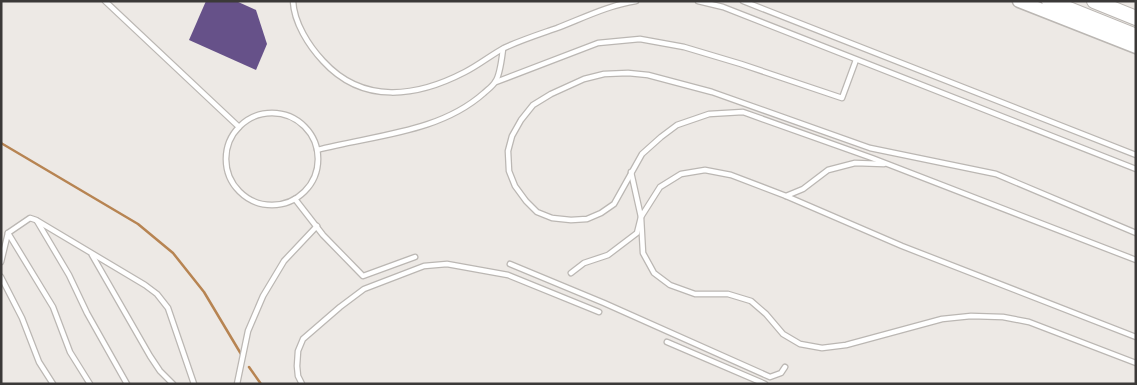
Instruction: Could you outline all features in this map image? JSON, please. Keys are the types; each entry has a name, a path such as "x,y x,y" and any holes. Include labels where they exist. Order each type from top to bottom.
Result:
{"main road":[{"path":"1050,1 1136,36"},
{"path":"1094,1 1136,18"}],"street":[{"path":"1019,1 1136,47"}],"lane":[{"path":"105,1 239,126"},
{"path":"293,1 293,8 300,27 312,49 331,70 352,84 379,92 396,93 437,84 466,71 504,48 605,9 636,1"},
{"path":"698,1 723,7 1136,169"},
{"path":"743,1 1136,154"},
{"path":"318,150 396,133 426,125 455,114 496,82 598,42 640,39 684,48 842,98 856,60"},
{"path":"496,82 504,48"},
{"path":"1136,233 996,174 870,148 712,92 648,75 628,73 604,74 551,94 534,105 512,136 508,152 509,171 515,186 537,212 552,218 587,219 601,213 614,204 642,154 677,125 709,114 743,112 888,165 1136,260"},
{"path":"271,112 287,115 300,122 310,132 318,150 316,171 305,191 286,203 268,205 252,200 240,192 230,178 226,158 231,139 239,126 256,115 271,112"},
{"path":"786,196 803,189 828,170 855,163 888,165"},
{"path":"571,273 584,263 608,255 636,233 641,217 660,187 681,174 704,170 731,175 786,196 911,249 1136,337"},
{"path":"631,172 641,217 643,253 654,273 670,285 695,294 728,294 750,301 766,314 783,334 800,344 822,348 846,345 942,319 971,316 1003,317 1029,322 1136,363"},
{"path":"295,198 317,226 364,276 364,289"},
{"path":"1,262 8,233 30,218 145,285 163,300 173,319 194,384"},
{"path":"36,220 69,275 87,314 127,384"},
{"path":"237,384 248,331 263,296 284,261 317,226"},
{"path":"8,233 53,307 70,352 90,384"},
{"path":"92,254 150,356 160,371 174,384"},
{"path":"364,276 416,257"},
{"path":"302,384 298,376 297,366 298,351 303,339 364,289 424,266 447,264 508,275 599,312"},
{"path":"510,264 770,377"},
{"path":"1,277 22,318 39,362 53,384"},
{"path":"667,342 765,384"},
{"path":"753,379 770,377 781,373 785,367"}],"building":[{"path":"206,1 236,1 256,10 267,44 256,70 189,40"}],"waterway":[{"path":"1,143 138,224 173,253 204,292 241,354"},
{"path":"249,367 261,384"}]}
